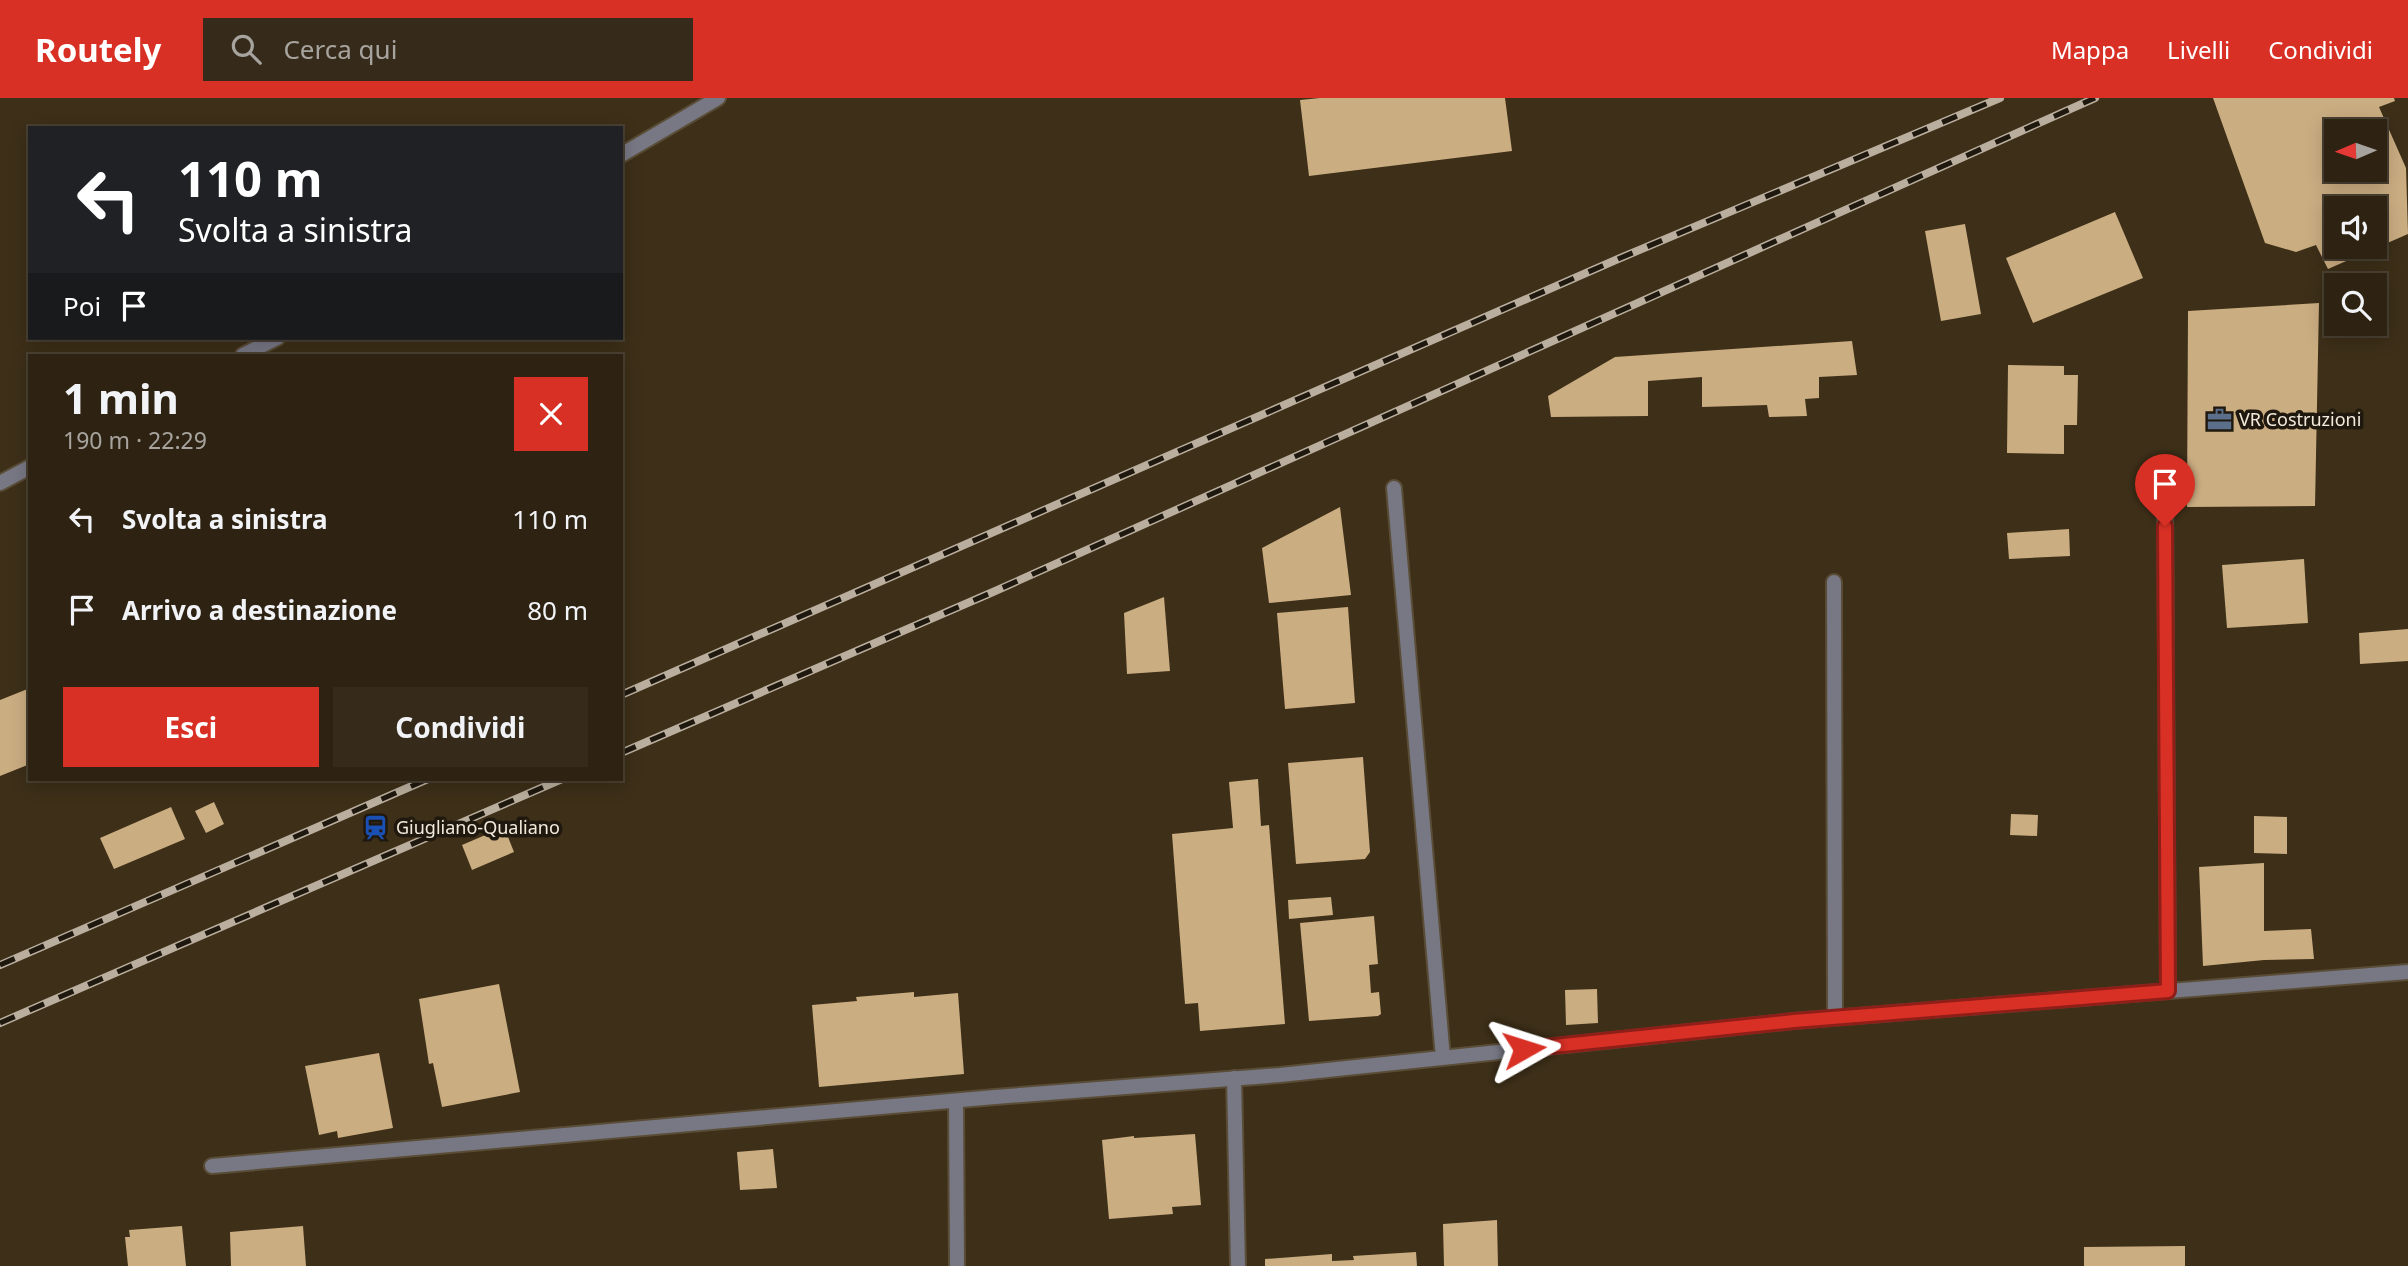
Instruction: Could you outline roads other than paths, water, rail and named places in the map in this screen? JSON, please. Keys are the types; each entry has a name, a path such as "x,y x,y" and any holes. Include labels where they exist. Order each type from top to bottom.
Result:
{"street":[{"path":"623,154 718,98"},
{"path":"245,354 273,340"},
{"path":"0,482 28,468"},
{"path":"1394,488 1444,1058"},
{"path":"2165,499 2168,991"},
{"path":"1834,582 1835,1018"},
{"path":"212,1166 1234,1078 1835,1018 2408,972"},
{"path":"1234,1078 1238,1266"},
{"path":"956,1101 957,1266"}],"railway":[{"path":"623,694 1618,259 2000,98"},
{"path":"623,752 993,592 2095,98"},
{"path":"0,965 423,781"},
{"path":"0,1023 557,781"}],"place":[{"name":"VR Costruzioni","path":"2219,419"},
{"name":"Giugliano-Qualiano","path":"376,827"}]}
